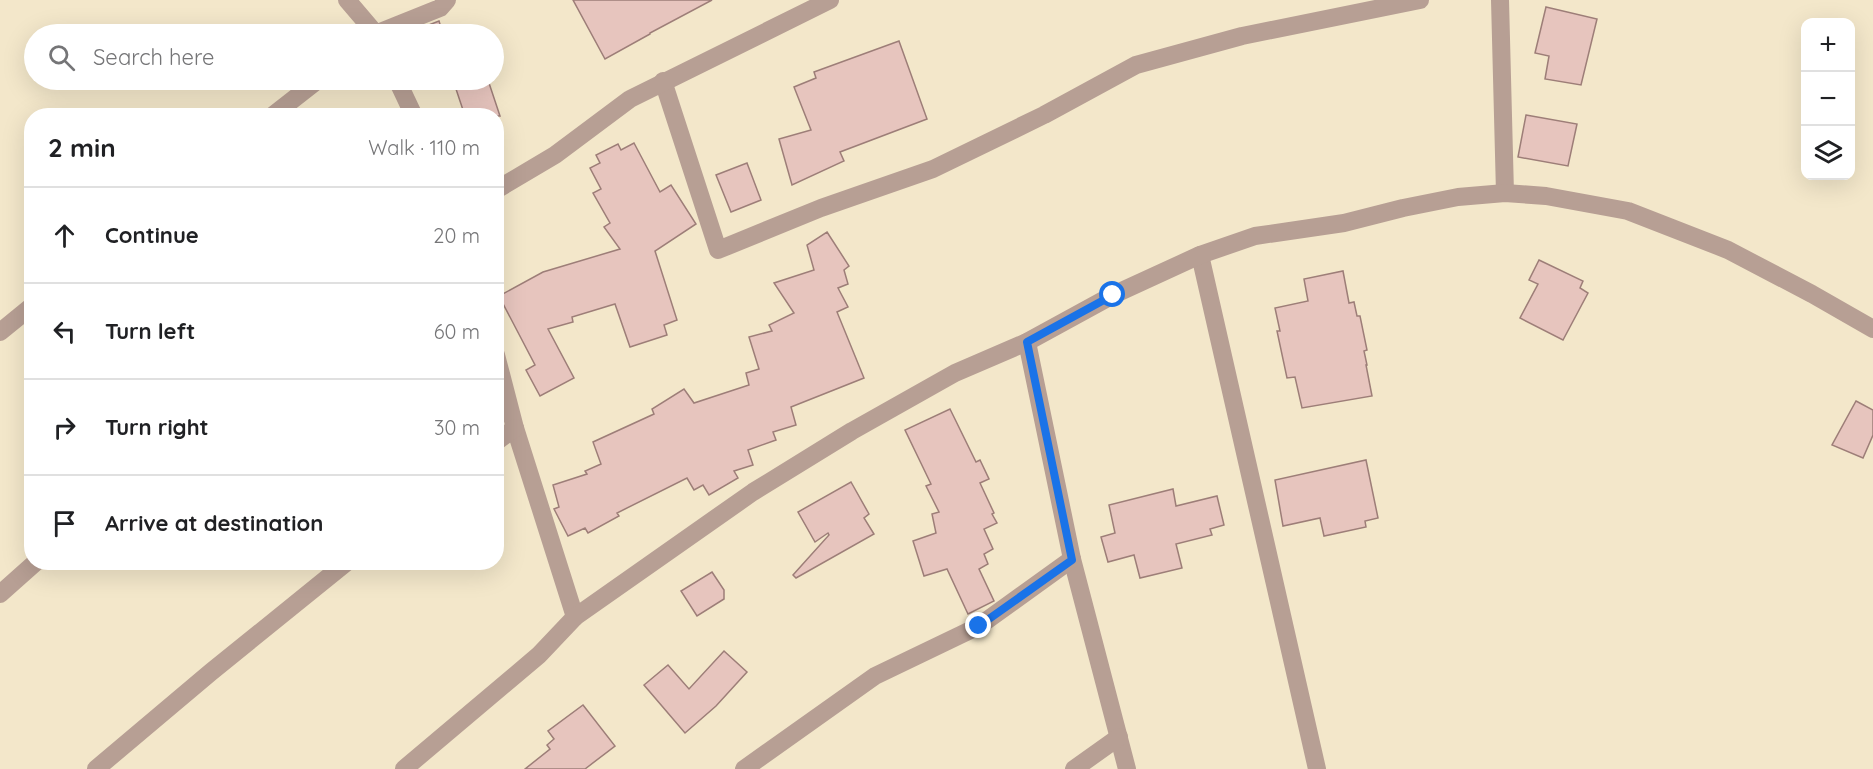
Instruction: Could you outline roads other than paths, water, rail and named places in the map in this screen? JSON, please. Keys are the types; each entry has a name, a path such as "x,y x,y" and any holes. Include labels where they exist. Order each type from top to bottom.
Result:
{"street":[{"path":"347,0 367,24"},
{"path":"400,24 440,8 447,0"},
{"path":"504,185 555,155 630,99 830,0"},
{"path":"663,81 718,250 821,208 933,169 1044,115 1136,65 1242,36 1420,0"},
{"path":"1500,0 1505,193"},
{"path":"282,108 305,90"},
{"path":"402,90 410,108"},
{"path":"404,769 539,655 575,617 753,492 852,430 955,374 1027,342 1113,295 1200,255 1255,236 1344,223 1403,208 1458,198 1505,193 1546,196 1628,211 1728,250 1873,329"},
{"path":"1200,255 1317,769"},
{"path":"0,332 24,312"},
{"path":"1027,342 1072,560 1127,769"},
{"path":"504,386 515,428 575,617"},
{"path":"504,436 515,428"},
{"path":"744,769 875,676 979,626 1072,560"},
{"path":"0,594 27,570"},
{"path":"96,769 337,570"},
{"path":"1074,769 1119,737"}]}
